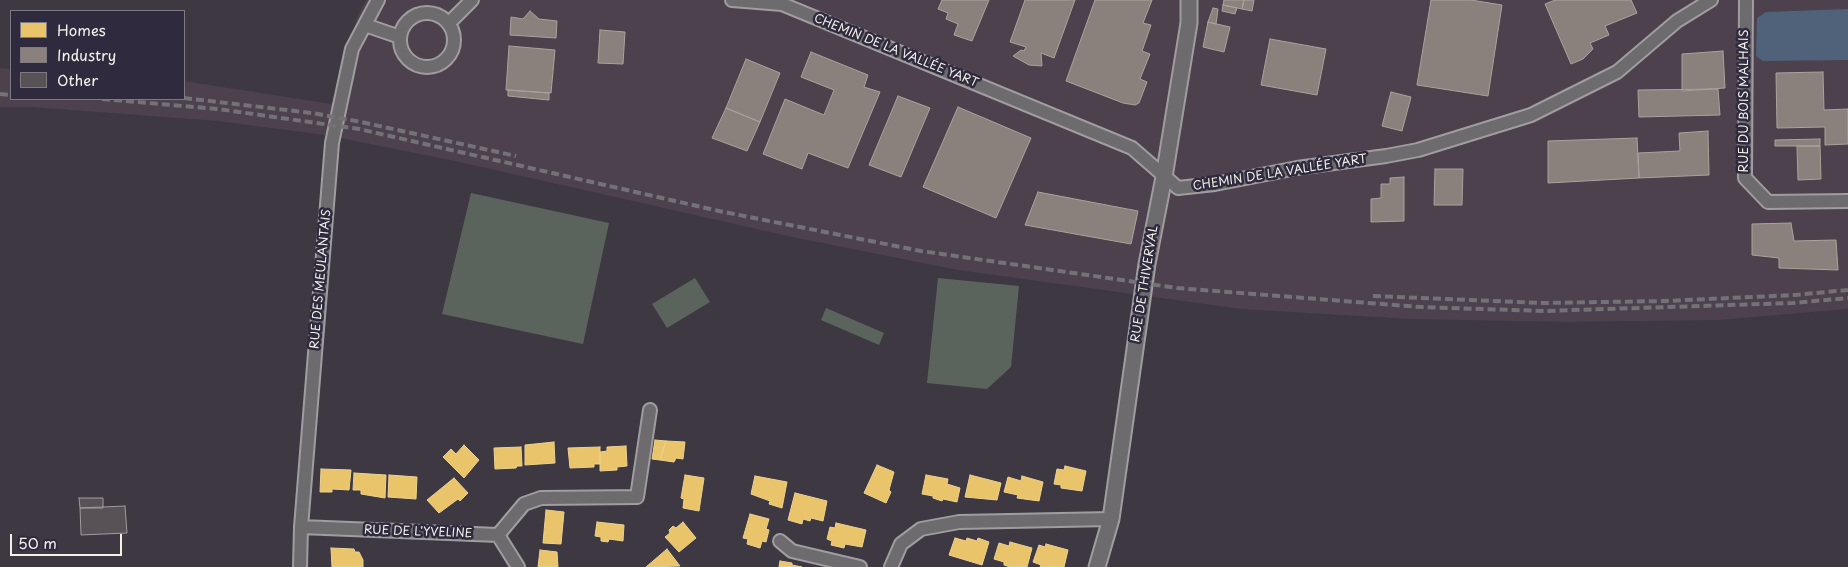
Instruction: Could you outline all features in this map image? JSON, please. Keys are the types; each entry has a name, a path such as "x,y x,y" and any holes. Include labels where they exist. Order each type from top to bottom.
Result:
{"street":[{"name":"RUE DES MEULANTAIS","path":"300,567 301,526 332,144 352,49 378,0"},
{"path":"449,23 472,0"},
{"name":"CHEMIN DE LA VALLÉE YART","path":"732,0 782,4 1132,148 1178,188 1216,184 1297,168 1386,156 1491,128 1531,115 1617,72 1677,21 1711,0"},
{"name":"RUE DE THIVERVAL","path":"1097,567 1111,519 1147,264 1164,177 1189,23 1189,0"},
{"name":"RUE DU BOIS MALHAIS","path":"1746,0 1745,178 1768,202 1848,202"},
{"path":"424,13 442,17 449,23 455,39 454,48 450,56 435,67 426,68 410,61 400,46 400,37 408,21 424,13"},
{"path":"365,25 400,37"},
{"path":"518,567 498,535 524,504 541,498 637,497 650,410"},
{"path":"891,567 900,544 921,529 959,522 1111,519"},
{"name":"RUE DE L'YVELINE","path":"301,526 498,535"},
{"path":"780,541 792,551 860,567"}],"shaded area":[{"path":"366,0 1848,0 1848,309 1719,320 1566,322 1408,319 1241,309 958,270 797,238 455,161 325,135 217,121 32,107 0,107 0,68 10,69 10,100 185,100 185,81 332,104 358,15"},
{"path":"471,193 609,223 583,344 442,314"},
{"path":"695,278 710,302 667,328 652,304"},
{"path":"938,278 1019,286 1011,367 987,389 927,383"},
{"path":"826,308 884,333 879,345 821,320"}],"water":[{"path":"1848,9 1848,60 1763,61 1756,56 1757,18 1766,12"}],"building: Homes":[{"path":"655,440 666,441 660,460 652,459"},
{"path":"666,441 685,442 683,459 676,458 674,462 660,460"},
{"path":"554,442 555,463 525,465 525,445"},
{"path":"464,445 479,460 464,478 443,457 451,449 456,454"},
{"path":"626,446 627,466 617,467 617,470 600,471 600,452 607,451 607,447"},
{"path":"521,447 522,466 495,469 494,448"},
{"path":"600,447 600,464 594,464 594,467 570,468 568,448"},
{"path":"877,465 894,472 889,490 891,492 886,503 864,493"},
{"path":"1065,466 1086,471 1082,491 1061,488 1061,485 1054,484 1057,469 1064,470"},
{"path":"321,469 351,470 349,490 332,489 332,492 320,492"},
{"path":"354,473 386,475 385,498 361,494 361,490 353,490"},
{"path":"389,475 417,477 416,499 388,497"},
{"path":"685,475 704,478 699,511 683,508 684,499 681,498"},
{"path":"926,475 948,479 947,484 960,488 957,502 943,499 942,501 933,498 933,496 922,494"},
{"path":"970,475 1001,483 997,500 965,497"},
{"path":"755,476 787,482 782,508 769,504 770,501 751,494"},
{"path":"1022,476 1043,482 1039,501 1017,498 1018,495 1004,492 1008,477 1021,481"},
{"path":"454,478 468,493 460,501 458,499 439,513 427,500"},
{"path":"795,493 827,501 823,521 811,518 810,521 803,519 802,524 788,520"},
{"path":"546,510 564,512 561,544 543,543"},
{"path":"750,514 769,519 766,529 769,530 766,542 762,541 760,548 747,544 748,539 743,538"},
{"path":"597,522 624,525 623,541 609,539 608,542 601,541 601,537 595,536"},
{"path":"683,522 696,538 679,552 665,537 670,533 669,530 673,526 676,528"},
{"path":"836,523 866,530 862,547 845,544 844,548 831,545 832,541 827,539 830,527 835,528"},
{"path":"955,538 966,541 967,538 977,541 978,538 989,542 982,565 949,555"},
{"path":"1010,542 1032,548 1027,567 1010,567 1004,565 1004,562 994,559 999,543 1009,546"},
{"path":"1046,544 1068,550 1064,567 1040,567 1041,565 1033,562 1039,545 1045,547"},
{"path":"331,548 354,549 355,552 359,552 363,560 363,567 332,567"},
{"path":"667,549 680,566 646,567"},
{"path":"540,550 557,552 558,567 538,567"},
{"path":"780,561 792,563 792,565 802,567 779,567"}],"building: Industry":[{"path":"942,0 989,0 972,41 954,35 958,24 946,19 948,13 938,9"},
{"path":"1025,0 1075,0 1054,58 1041,53 1042,66 1029,65 1013,56 1021,50 1024,51 1026,47 1010,42"},
{"path":"1095,0 1152,0 1143,23 1151,25 1142,51 1150,54 1140,79 1147,82 1139,103 1135,105 1123,103 1066,81"},
{"path":"1224,0 1244,0 1242,9 1223,5"},
{"path":"1244,0 1254,0 1252,11 1242,9"},
{"path":"1431,0 1471,0 1502,5 1488,96 1417,85"},
{"path":"1555,0 1631,0 1637,13 1605,26 1609,35 1590,43 1593,49 1583,59 1571,64 1545,4"},
{"path":"1223,5 1237,8 1235,14 1222,11"},
{"path":"1213,8 1218,9 1216,24 1208,22"},
{"path":"530,11 539,19 557,21 556,38 510,35 511,17 523,19"},
{"path":"1208,22 1230,27 1224,52 1203,47"},
{"path":"600,30 625,32 623,64 598,63"},
{"path":"1270,39 1326,49 1317,95 1261,85"},
{"path":"509,46 555,50 551,93 506,90"},
{"path":"1723,51 1725,88 1682,91 1682,54"},
{"path":"811,52 868,75 864,87 880,92 848,168 808,153 802,169 763,154 785,99 824,115 834,90 801,77"},
{"path":"746,59 780,73 760,122 726,108"},
{"path":"1823,72 1824,110 1848,109 1848,144 1825,145 1825,127 1777,128 1776,73"},
{"path":"1718,89 1720,115 1639,117 1638,90"},
{"path":"508,90 549,93 549,100 508,96"},
{"path":"1391,92 1411,97 1402,131 1382,126"},
{"path":"898,96 930,108 901,177 869,165"},
{"path":"958,107 1031,138 996,218 923,187"},
{"path":"726,108 760,122 747,151 712,138"},
{"path":"1708,131 1709,175 1639,178 1638,153 1680,151 1679,133"},
{"path":"1637,138 1639,178 1548,183 1548,141"},
{"path":"1820,139 1820,146 1775,146 1775,140"},
{"path":"1797,146 1820,146 1821,179 1798,180"},
{"path":"1435,169 1463,169 1462,205 1434,205"},
{"path":"1404,177 1404,221 1371,222 1371,199 1381,198 1381,184 1390,184 1390,178"},
{"path":"1038,192 1138,211 1131,244 1025,225"},
{"path":"1791,223 1794,241 1836,240 1838,270 1779,268 1779,258 1752,255 1752,224"}],"building: Other":[{"path":"79,498 103,498 103,508 80,508"},
{"path":"125,506 127,533 81,535 80,508"}],"railway":[{"path":"0,94 10,95"},
{"path":"185,98 312,113 516,156"},
{"path":"114,100 218,109 359,129 719,211 921,251 1177,288 1420,307 1544,311 1793,303 1848,298"},
{"path":"1373,296 1542,303 1665,301 1795,295 1848,290"}]}
